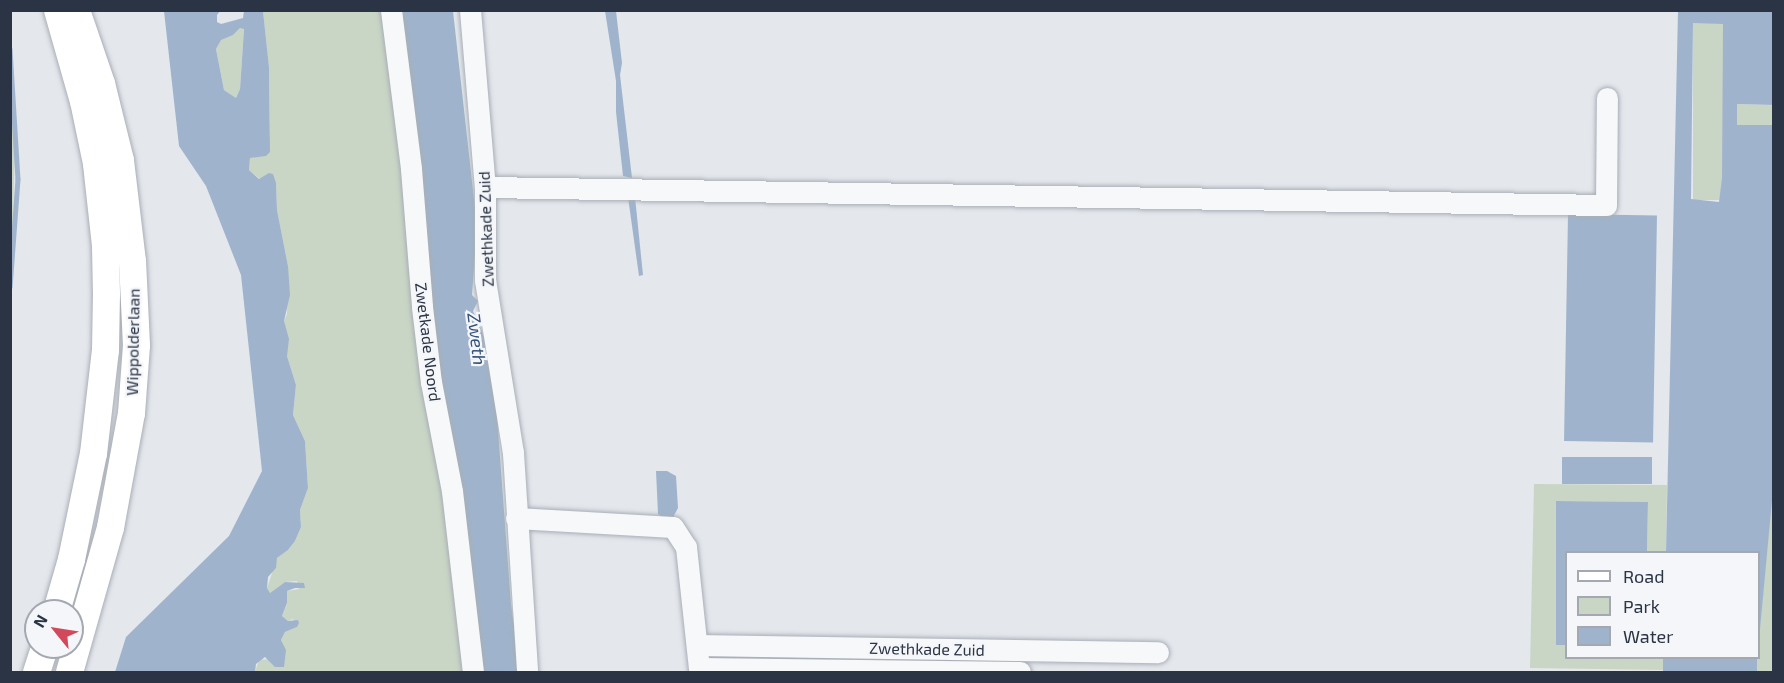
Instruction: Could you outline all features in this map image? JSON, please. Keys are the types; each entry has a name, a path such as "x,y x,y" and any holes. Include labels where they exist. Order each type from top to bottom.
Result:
{"main road":[{"name":"Wippolderlaan","path":"57,10 83,101 96,163 105,245 106,294 103,374 93,453 71,559 59,599"},
{"name":"Wippolderlaan","path":"69,672 110,527 131,413 136,345 132,261 120,160 101,83 76,10"}],"street":[{"name":"Zwetkade Noord","path":"391,10 411,169 422,307 431,382 452,491 473,672"},
{"name":"Zwethkade Zuid","path":"470,10 485,187 485,280 513,453 527,672"},
{"path":"485,187 1606,205 1607,98"},
{"name":"Zwethkade Zuid","path":"516,518 673,527 686,547 699,668 1020,672"},
{"name":"Zwethkade Zuid","path":"697,645 1158,652"}],"green space":[{"path":"263,11 388,11 466,672 255,672 259,660 270,659 283,645 281,640 285,632 297,627 293,619 288,621 282,616 287,604 287,591 299,589 297,581 285,582 270,593 267,588 277,558 295,541 301,527 300,510 308,488 305,441 293,415 296,385 287,356 284,321 287,314 288,266 277,210 276,183 260,179 249,170 250,158 260,156 270,135 269,67"},
{"path":"1693,23 1723,23 1723,200 1693,200"},
{"path":"240,28 244,28 240,89 236,98 224,90 216,49 221,39 233,35"},
{"path":"11,73 15,140 10,298"},
{"path":"1737,104 1773,105 1772,126 1736,125"},
{"path":"1773,479 1773,672 1756,672 1757,659 1760,659 1760,626"},
{"path":"1534,484 1667,485 1666,551 1647,551 1648,502 1556,501 1556,645 1565,645 1565,659 1663,659 1663,670 1530,668"}],"water":[{"path":"164,11 220,11 217,15 217,22 221,24 243,18 244,11 263,11 269,67 270,152 266,156 250,158 249,170 259,179 269,173 273,174 276,183 277,210 288,266 290,295 284,321 289,339 287,356 296,385 293,415 305,441 308,488 300,510 301,527 295,541 277,558 276,568 268,577 267,588 270,593 285,582 304,583 305,588 287,591 287,603 282,616 288,621 298,620 299,623 297,627 285,632 281,640 286,650 284,667 275,667 265,657 256,664 255,672 115,672 126,637 229,536 262,471 241,275 206,186 179,146","holes":["240,28 244,29 240,89 236,98 224,90 216,49 221,40 233,35"]},
{"name":"Zweth","path":"399,11 453,11 477,226 472,295 478,301 473,311 486,341 497,416 511,605 521,672 484,672 462,490 441,381"},
{"path":"605,11 616,11 622,63 620,75 632,178 623,176 616,112 616,81"},
{"path":"1678,11 1773,11 1773,105 1737,104 1737,125 1774,125 1774,479 1760,629 1760,551 1666,551","holes":["1693,23 1723,24 1722,178 1719,202 1691,199"]},
{"path":"628,197 635,197 643,275 639,276"},
{"path":"1568,214 1657,216 1653,443 1564,441"},
{"path":"1562,457 1652,457 1652,484 1562,484"},
{"path":"656,471 667,471 676,476 678,508 670,523 658,514"},
{"path":"1556,501 1648,502 1647,551 1565,551 1565,645 1556,645"},
{"path":"1663,659 1757,659 1757,672 1663,672"}],"waterway":[{"path":"10,49 18,179 10,287"}]}
